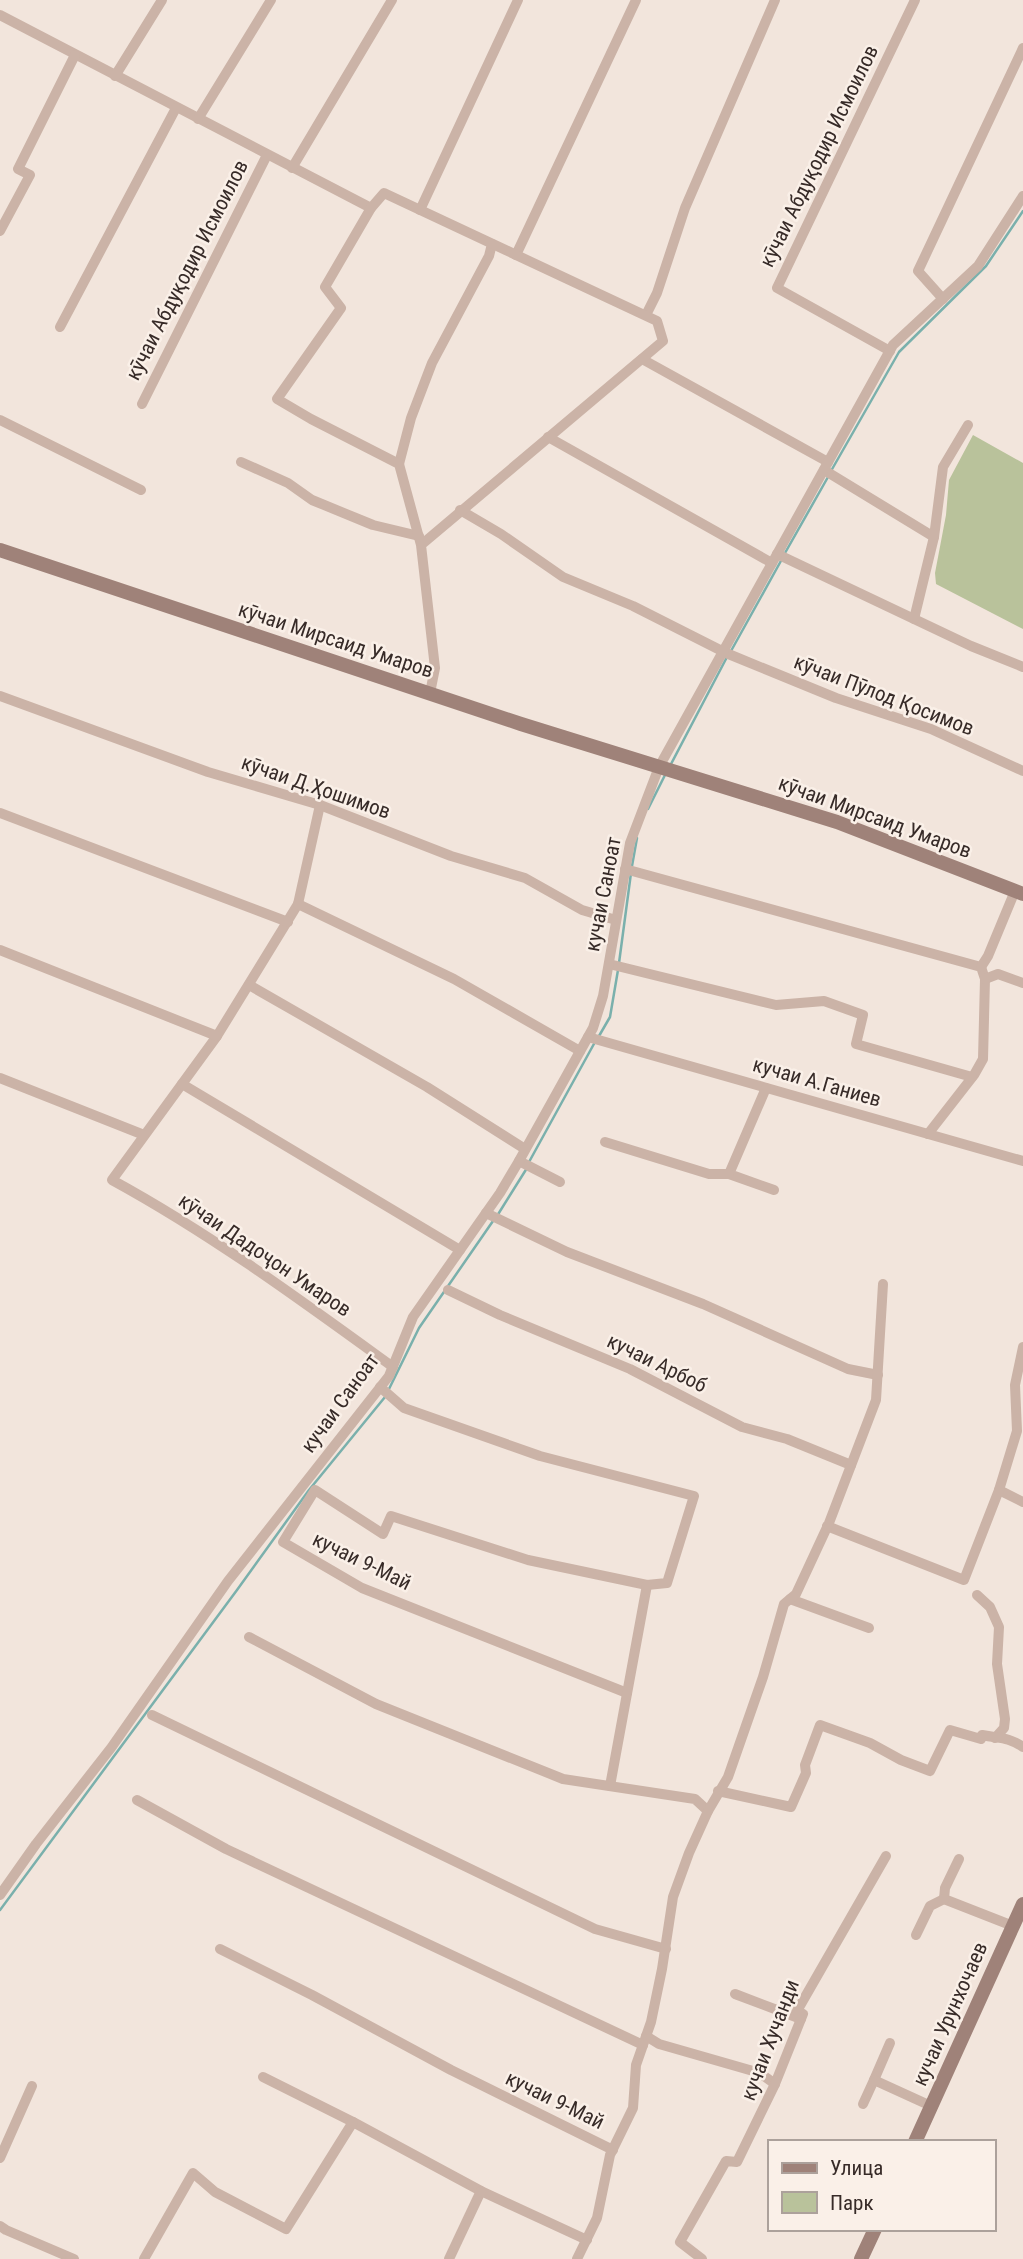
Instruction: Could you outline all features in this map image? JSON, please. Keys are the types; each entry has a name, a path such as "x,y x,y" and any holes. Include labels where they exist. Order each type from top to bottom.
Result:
{"street":[{"path":"115,76 162,0"},
{"path":"198,119 271,0"},
{"path":"292,168 392,0"},
{"path":"420,210 518,0"},
{"path":"516,255 636,0"},
{"path":"646,316 657,293 685,208 775,0"},
{"name":"кӯчаи Абдуқодир Исмоилов","path":"890,351 777,288 915,0"},
{"name":"кӯчаи Абдуқодир Исмоилов","path":"0,15 371,208"},
{"path":"943,299 918,271 1023,48"},
{"path":"0,231 30,175 18,169 75,55"},
{"path":"60,327 176,108"},
{"name":"кӯчаи Абдуқодир Исмоилов","path":"142,404 267,155"},
{"path":"399,464 277,400 341,308 326,287 371,208 384,192 657,321 663,341 420,541"},
{"name":"кучаи Саноат","path":"0,1895 111,1748 228,1581 385,1391 413,1317 460,1250 493,1216 526,1164 525,1149 580,1051 594,1039 593,1028 615,966 616,920 630,870 630,843 665,769 893,345 978,267 1023,196"},
{"path":"430,694 435,668 420,541 399,464 411,418 432,363 489,256 492,244"},
{"path":"642,359 826,466 934,537"},
{"path":"0,420 141,490"},
{"path":"914,619 934,537 943,467 968,425"},
{"path":"548,437 779,558 1023,667"},
{"path":"241,462 288,483 312,500 420,541"},
{"name":"кӯчаи Пӯлод Қосимов","path":"460,510 501,534 563,577 633,606 727,653 836,698 931,729 1023,771"},
{"name":"кӯчаи Мирсаид Умаров","path":"0,550 430,694 837,822 1019,892"},
{"name":"кӯчаи Д.Ҳошимов","path":"0,696 208,772 320,805 451,856 525,878 582,910 616,920"},
{"path":"0,1078 145,1135 217,1036 298,904 320,805"},
{"path":"0,813 288,922"},
{"path":"630,870 981,967"},
{"path":"981,967 1019,892"},
{"path":"298,904 454,979 580,1051"},
{"path":"0,950 217,1036"},
{"path":"615,966 776,1005 824,1002 863,1015 856,1044 972,1077"},
{"path":"928,1134 984,1059 985,979 981,967"},
{"path":"985,979 998,974 1023,983"},
{"path":"249,985 427,1087 525,1149"},
{"name":"кучаи А.Ганиев","path":"594,1039 1023,1161"},
{"path":"182,1083 460,1250"},
{"path":"729,1174 766,1088"},
{"name":"кӯчаи Дадоҷон Умаров","path":"145,1135 112,1180 151,1201 267,1276 393,1367"},
{"path":"605,1142 709,1174 729,1174 774,1189"},
{"path":"526,1164 560,1182"},
{"path":"493,1216 568,1252 703,1304 848,1369 878,1375"},
{"name":"кучаи 9-Май","path":"577,2259 597,2218 613,2150 633,2108 636,2065 651,2022 666,1949 673,1897 708,1811 728,1777 763,1677 784,1604 796,1594 827,1526 876,1400 883,1284"},
{"name":"кучаи Арбоб","path":"448,1290 500,1315 630,1369 742,1427 787,1439 851,1465"},
{"path":"827,1526 964,1580 999,1490 1017,1431 1015,1385 1023,1347"},
{"path":"385,1391 404,1408 540,1456 694,1496 667,1583 647,1585 610,1786"},
{"name":"кучаи 9-Май","path":"627,1693 362,1588 283,1542 315,1490 383,1534 391,1516 528,1560 647,1585"},
{"path":"999,1490 1023,1502"},
{"path":"977,1595 990,1607 999,1627 997,1664 1005,1719 1004,1728 995,1738"},
{"path":"790,1599 869,1628"},
{"path":"249,1637 376,1704 563,1779 695,1799 708,1811"},
{"path":"152,1715 595,1929 666,1949"},
{"path":"718,1791 790,1807 806,1773 805,1765 820,1726 870,1743 901,1760 930,1771 950,1730 981,1739 982,1735 1009,1737 1023,1747"},
{"path":"137,1800 238,1855 644,2041 760,2073 775,2084"},
{"name":"кучаи Хучанди","path":"702,2259 680,2242 726,2161 737,2162 775,2084 803,2014 797,2011 886,1856"},
{"path":"944,1899 945,1888 959,1859"},
{"path":"916,1935 930,1906 944,1899 1013,1926"},
{"name":"кучаи Урунхочаев","path":"916,2140 1023,1905"},
{"name":"кучаи 9-Май","path":"220,1949 451,2070 613,2150"},
{"path":"735,1994 801,2019"},
{"path":"863,2104 890,2043"},
{"path":"263,2077 481,2191 587,2240"},
{"path":"874,2080 931,2106"},
{"path":"0,2158 32,2086"},
{"path":"144,2259 193,2173 215,2192 286,2229 353,2122"},
{"path":"449,2259 481,2191"},
{"path":"0,2225 6,2231 74,2259"},
{"path":"862,2259 874,2231"}],"green space":[{"path":"973,435 1023,463 1023,629 936,584 935,573 946,515 949,480"}],"waterway":[{"path":"831,471 899,352 986,266 1023,211"},
{"path":"785,553 828,477"},
{"path":"731,651 782,559"},
{"path":"670,766 727,657"},
{"path":"648,809 665,775"},
{"path":"632,866 637,838"},
{"path":"619,963 631,873"},
{"path":"599,1036 610,1017 618,970"},
{"path":"529,1162 595,1042"},
{"path":"497,1216 527,1168"},
{"path":"388,1391 419,1328 493,1221"},
{"path":"0,1910 309,1490 385,1397"}]}
